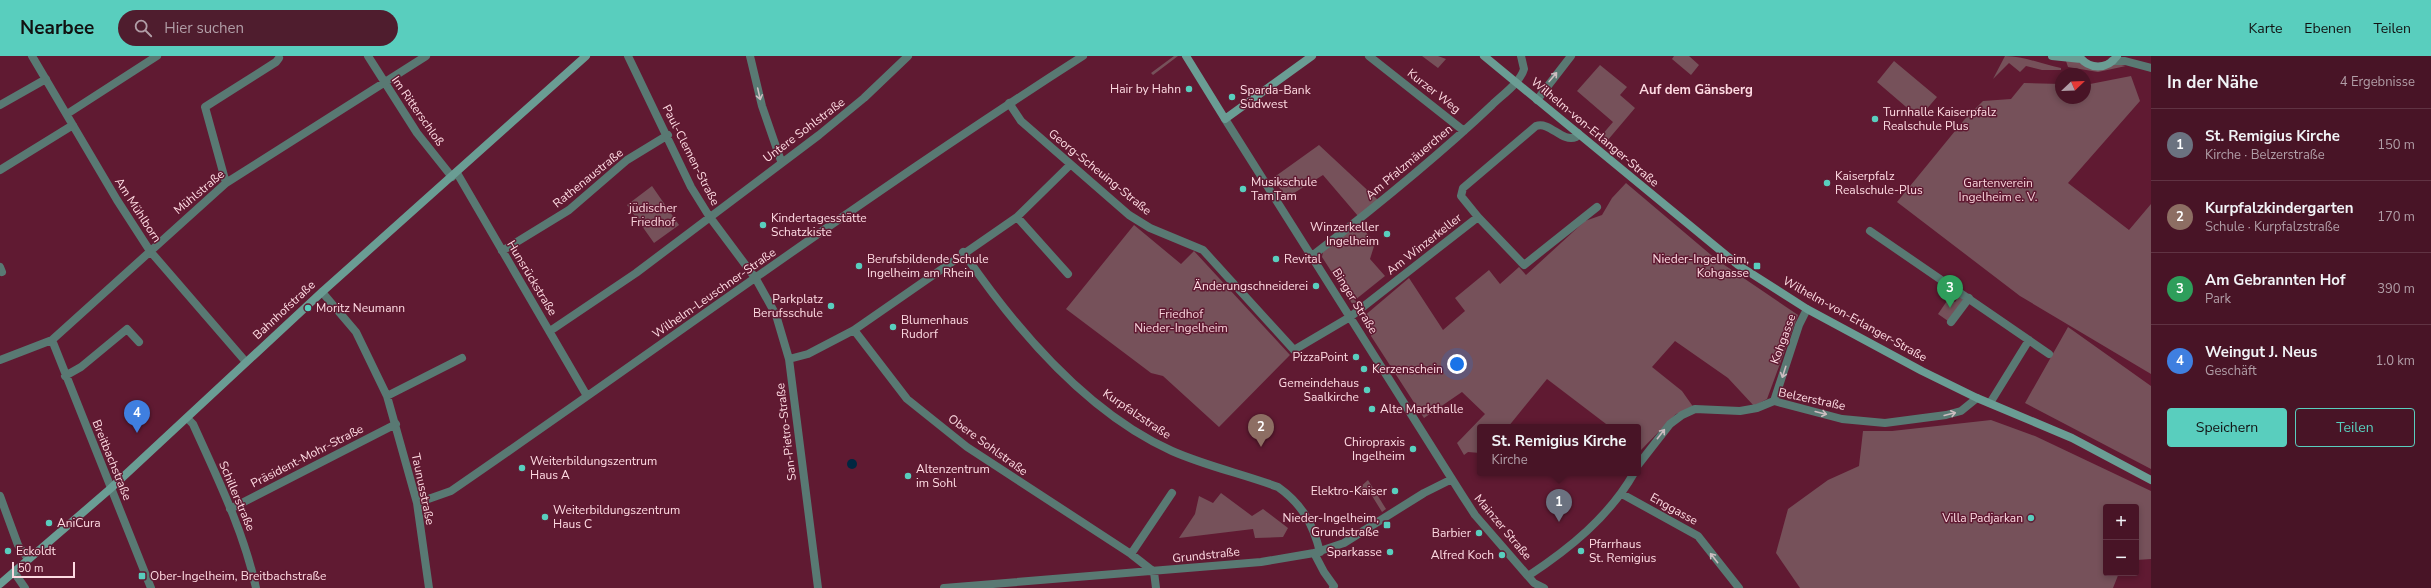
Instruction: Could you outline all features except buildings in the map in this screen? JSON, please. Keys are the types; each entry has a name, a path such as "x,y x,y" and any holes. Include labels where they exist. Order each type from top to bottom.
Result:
{"main road":[{"name":"Bahnhofstraße","path":"0,584 110,488 322,292 455,175 586,56"},
{"name":"Binger Straße","path":"1186,56 1225,119"},
{"path":"1225,119 1312,56"},
{"name":"Wilhelm-von-Erlanger-Straße","path":"1484,56 1738,265 1807,309 1977,398 2072,438 2151,480"},
{"path":"2052,56 2080,58 2087,64 2098,67 2115,59"}],"street":[{"name":"Am Mühlborn","path":"32,56 150,251 246,362"},
{"path":"68,114 148,59 157,56"},
{"name":"Im Ritterschloß","path":"368,56 417,133 455,175"},
{"name":"Mühlstraße","path":"0,360 52,340 226,183 426,56"},
{"name":"Paul-Clemen-Straße","path":"628,56 668,135 691,187 709,216 756,279"},
{"path":"750,56 762,106 781,162"},
{"name":"Untere Sohlstraße","path":"550,331 636,273 781,162 864,98 908,56"},
{"name":"Wilhelm-Leuschner-Straße","path":"417,503 451,491 756,279 903,173 1083,56"},
{"name":"Kurzer Weg","path":"1369,56 1464,131"},
{"path":"1516,82 1524,69 1521,56"},
{"path":"1536,100 1571,56"},
{"path":"2132,56 2151,68"},
{"path":"226,183 205,107 276,62 279,58"},
{"path":"2115,59 2125,60 2151,68"},
{"path":"0,104 46,79"},
{"name":"Am Pfalzmäuerchen","path":"1312,256 1372,209 1464,131 1516,82"},
{"name":"Georg-Scheuing-Straße","path":"1009,103 1021,122 1129,215 1150,228 1203,250 1294,350 1350,317"},
{"name":"Binger Straße","path":"1225,119 1452,479"},
{"path":"0,170 73,125"},
{"path":"1478,217 1463,199 1461,192 1463,188 1536,126 1543,125 1568,138 1576,137 1578,133"},
{"name":"Rathenaustraße","path":"502,251 569,210 627,160 668,135"},
{"path":"789,359 808,354 854,330 963,252 1017,216 1070,165"},
{"name":"Hunsrückstraße","path":"455,175 550,331 586,396"},
{"name":"Am Winzerkeller","path":"1350,317 1478,217 1524,265 1597,207"},
{"path":"1017,216 1068,274"},
{"path":"1870,231 2049,354"},
{"name":"Kurpfalzstraße","path":"963,252 991,293 1022,332 1048,360 1104,408 1171,451 1278,487 1291,497 1314,526 1317,552 1324,572 1334,587"},
{"name":"San-Pietro-Straße","path":"756,279 776,315 789,359 818,588"},
{"name":"Taunusstraße","path":"322,292 356,332 387,396 417,503 429,588"},
{"path":"1951,322 1969,298"},
{"name":"Kohgasse","path":"1774,401 1799,325 1807,309"},
{"path":"65,376 81,367 127,329 139,342"},
{"name":"Obere Sohlstraße","path":"854,330 907,399 955,438 1028,489 1131,554 1154,572"},
{"name":"Breitbachstraße","path":"52,340 65,376 151,588"},
{"path":"1990,403 2029,340"},
{"path":"387,396 462,358"},
{"name":"Belzerstraße","path":"1641,461 1665,428 1688,412 1703,409 1740,410 1757,408 1774,401 1842,418 1885,423 1946,415 1961,411 1977,398"},
{"name":"Schillerstraße","path":"187,418 193,424 230,509 251,561 256,588"},
{"name":"Präsident-Mohr-Straße","path":"230,509 396,424"},
{"path":"1544,588 1531,582 1554,559 1586,532 1622,494 1632,476"},
{"name":"Grundstraße","path":"944,588 1154,572 1261,562 1317,552 1344,543 1424,493 1452,479"},
{"name":"Mainzer Straße","path":"1452,479 1475,515 1531,582"},
{"path":"1131,554 1172,493"},
{"name":"Enggasse","path":"1622,494 1698,536 1739,588"},
{"path":"0,496 3,514 18,545 28,559"},
{"path":"14,572 25,588"},
{"path":"1154,572 1156,588"}],"green space":[{"path":"1174,56 1178,56 1153,75 1151,73"},
{"path":"1422,56 1438,56 1446,59 1438,68"},
{"path":"1674,56 1689,56 1699,65 1691,75 1672,59"},
{"path":"2005,56 2026,59 2061,68 2055,68 2055,70 2042,70 2026,66 2020,72 2009,63 1993,79"},
{"path":"1894,61 1937,97 1919,118 1877,82"},
{"path":"2066,61 2078,62 2090,68 2074,68 2068,67"},
{"path":"2117,64 2126,66 2098,72 2091,71 2091,68 2094,70"},
{"path":"1600,65 1627,87 1620,95 1635,108 1607,141 1601,136 1613,122 1577,91"},
{"name":"Gartenverein Ingelheim e. V.","path":"2131,76 2140,101 2068,183 2129,230 2151,204 2151,374 2020,296 1897,202 1964,120 1983,101 2011,99 2024,83 2055,84 2055,104 2091,104 2091,84"},
{"path":"1319,145 1378,200 1358,216 1323,175 1286,198 1273,178"},
{"path":"1626,183 1717,260 1798,315 1767,399 1754,406 1728,378 1675,341 1652,367 1682,391 1694,408 1676,414 1641,450 1641,424 1606,424 1547,379 1510,424 1477,424 1477,453 1468,452 1464,455 1457,443 1485,414 1462,392 1424,418 1371,336 1370,329 1368,330 1363,322 1363,317 1409,278 1443,330 1465,311 1455,298 1489,270 1500,284 1519,267 1526,275 1585,221 1602,215 1612,198"},
{"name":"jüdischer Friedhof","path":"652,186 679,225 654,243 627,205"},
{"path":"1358,223 1375,243 1370,259 1385,276 1355,300 1359,305 1353,305 1322,257 1323,252"},
{"name":"Friedhof Nieder-Ingelheim","path":"1134,225 1181,264 1194,251 1290,355 1219,427 1163,376 1151,373 1066,309"},
{"path":"1960,295 1964,299 1948,321 1938,314 1949,298 1955,302"},
{"path":"2068,327 2151,386 2151,469 2025,403"},
{"path":"1991,420 2035,436 2151,491 2151,559 2139,560 2139,504 2103,504 2103,576 2118,576 2113,588 1800,588 1776,553 1788,509 1828,480 1859,466 1863,431 1892,431"},
{"path":"1368,480 1386,509 1382,512 1369,491 1363,495 1358,489"},
{"path":"1221,493 1252,516 1263,509 1288,528 1283,537 1255,538 1253,529 1179,538 1195,514 1199,496 1213,503"}],"water":[{"path":"850,459 854,459 856,460 856,468 850,469 847,466 847,462"}],"place":[{"name":"Hair by Hahn","path":"1189,89"},
{"name":"Sparda-Bank Südwest","path":"1232,97"},
{"name":"Turnhalle Kaiserpfalz Realschule Plus","path":"1875,119"},
{"name":"Kaiserpfalz Realschule-Plus","path":"1827,183"},
{"name":"Musikschule TamTam","path":"1243,189"},
{"name":"Kindertagesstätte Schatzkiste","path":"763,225"},
{"name":"Winzerkeller Ingelheim","path":"1387,234"},
{"name":"Revital","path":"1276,259"},
{"name":"Berufsbildende Schule Ingelheim am Rhein","path":"859,266"},
{"name":"Nieder-Ingelheim, Kohgasse","path":"1757,266"},
{"name":"Änderungschneiderei","path":"1316,286"},
{"name":"Parkplatz Berufsschule","path":"831,306"},
{"name":"Moritz Neumann","path":"308,308"},
{"name":"Am Gebrannten Hof","path":"1950,308"},
{"name":"Blumenhaus Rudorf","path":"893,327"},
{"name":"PizzaPoint","path":"1356,357"},
{"name":"Kerzenschein","path":"1364,369"},
{"name":"Gemeindehaus Saalkirche","path":"1367,390"},
{"name":"Alte Markthalle","path":"1372,409"},
{"name":"Weingut J. Neus","path":"137,433"},
{"name":"Kurpfalzkindergarten","path":"1261,447"},
{"name":"Chiropraxis Ingelheim","path":"1413,449"},
{"name":"Weiterbildungszentrum Haus A","path":"522,468"},
{"name":"Altenzentrum im Sohl","path":"908,476"},
{"name":"Elektro-Kaiser","path":"1395,491"},
{"name":"Weiterbildungszentrum Haus C","path":"545,517"},
{"name":"Villa Padjarkan","path":"2031,518"},
{"name":"St. Remigius Kirche","path":"1559,522"},
{"name":"AniCura","path":"49,523"},
{"name":"Nieder-Ingelheim, Grundstraße","path":"1387,525"},
{"name":"Barbier","path":"1479,533"},
{"name":"Eckoldt","path":"8,551"},
{"name":"Pfarrhaus St. Remigius","path":"1581,551"},
{"name":"Sparkasse","path":"1390,552"},
{"name":"Alfred Koch","path":"1502,555"},
{"name":"Ober-Ingelheim, Breitbachstraße","path":"142,576"}],"district":[{"name":"Auf dem Gänsberg","path":"1696,90"}]}
